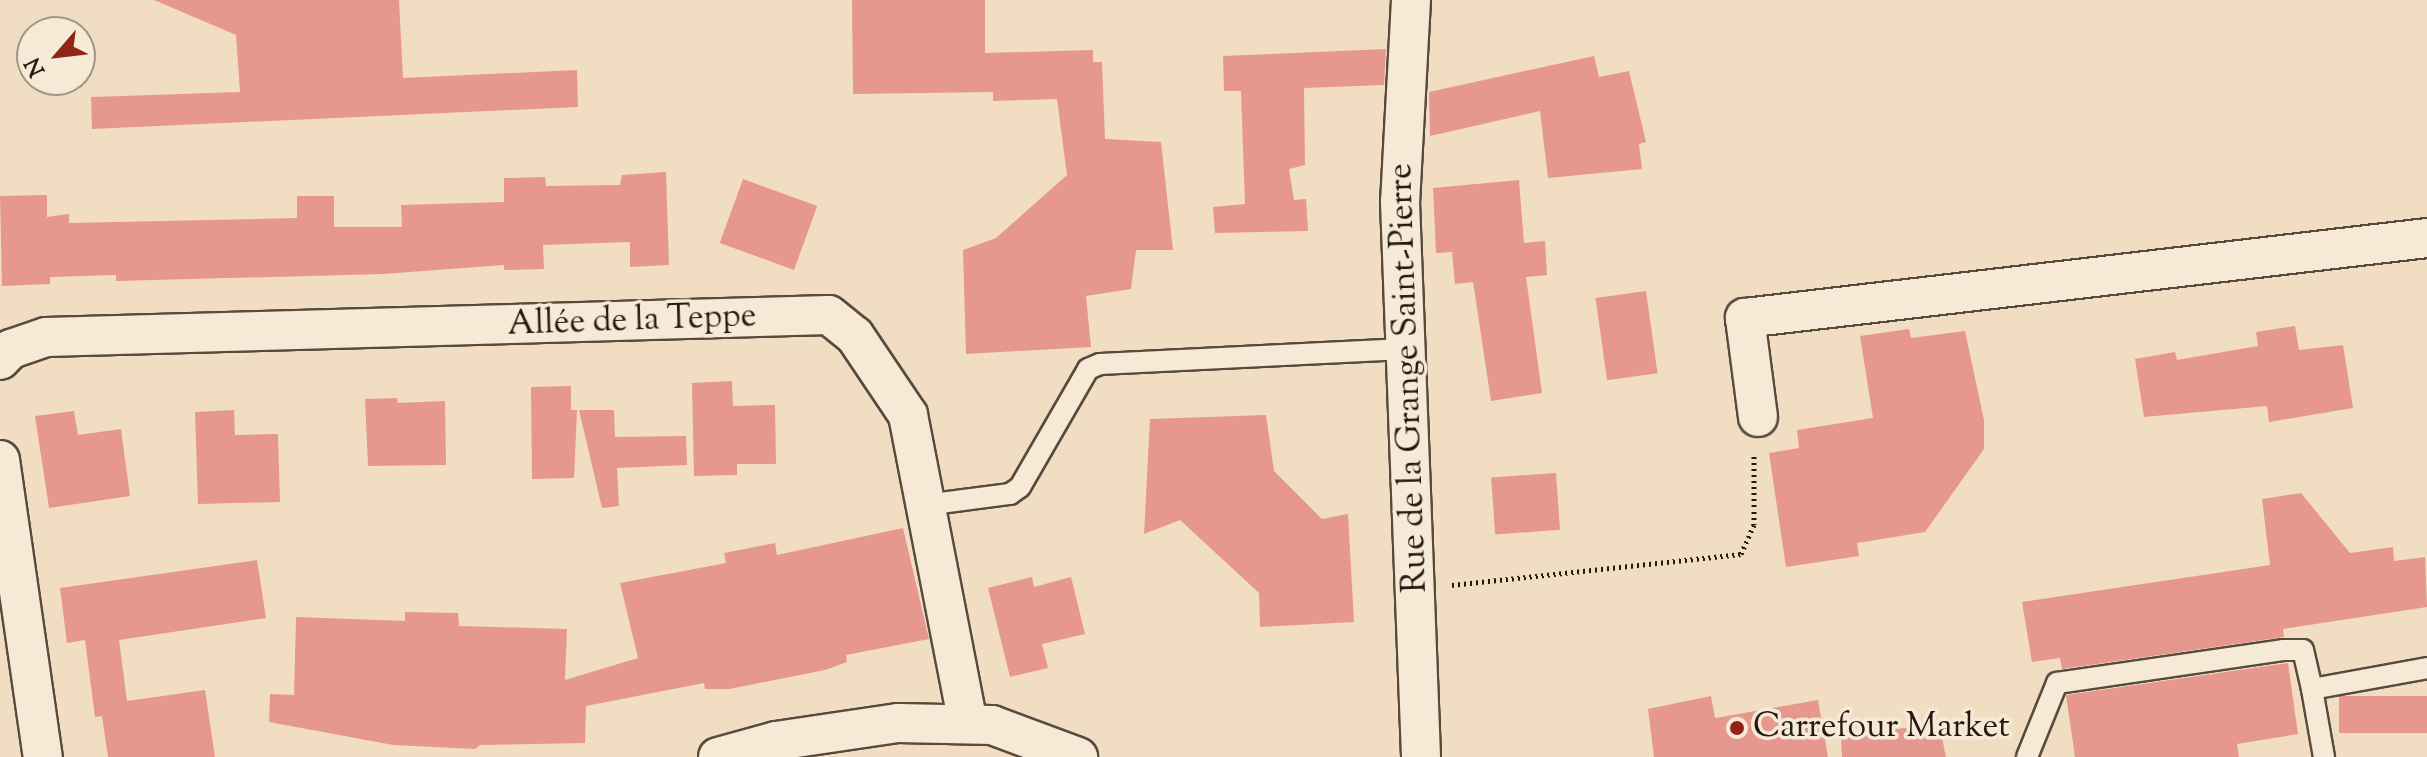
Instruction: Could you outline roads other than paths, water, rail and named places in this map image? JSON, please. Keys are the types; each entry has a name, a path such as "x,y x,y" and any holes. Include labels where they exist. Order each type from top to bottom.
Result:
{"street":[{"name":"Rue de la Grange Saint-Pierre","path":"1411,0 1400,202 1421,757"},
{"path":"1758,417 1745,318 2427,238"},
{"name":"Allée de la Teppe","path":"0,360 11,349 46,337 829,315 855,336 908,415 968,723"},
{"path":"0,460 43,757"},
{"path":"718,757 776,741 898,723 992,725 1078,757"}],"lane":[{"path":"925,505 1010,494 1020,487 1088,369 1100,364 1405,349"},
{"path":"2027,757 2057,683 2303,650 2324,757"},
{"path":"2312,689 2427,668"}],"place":[{"name":"Carrefour Market","path":"1737,728"}]}
